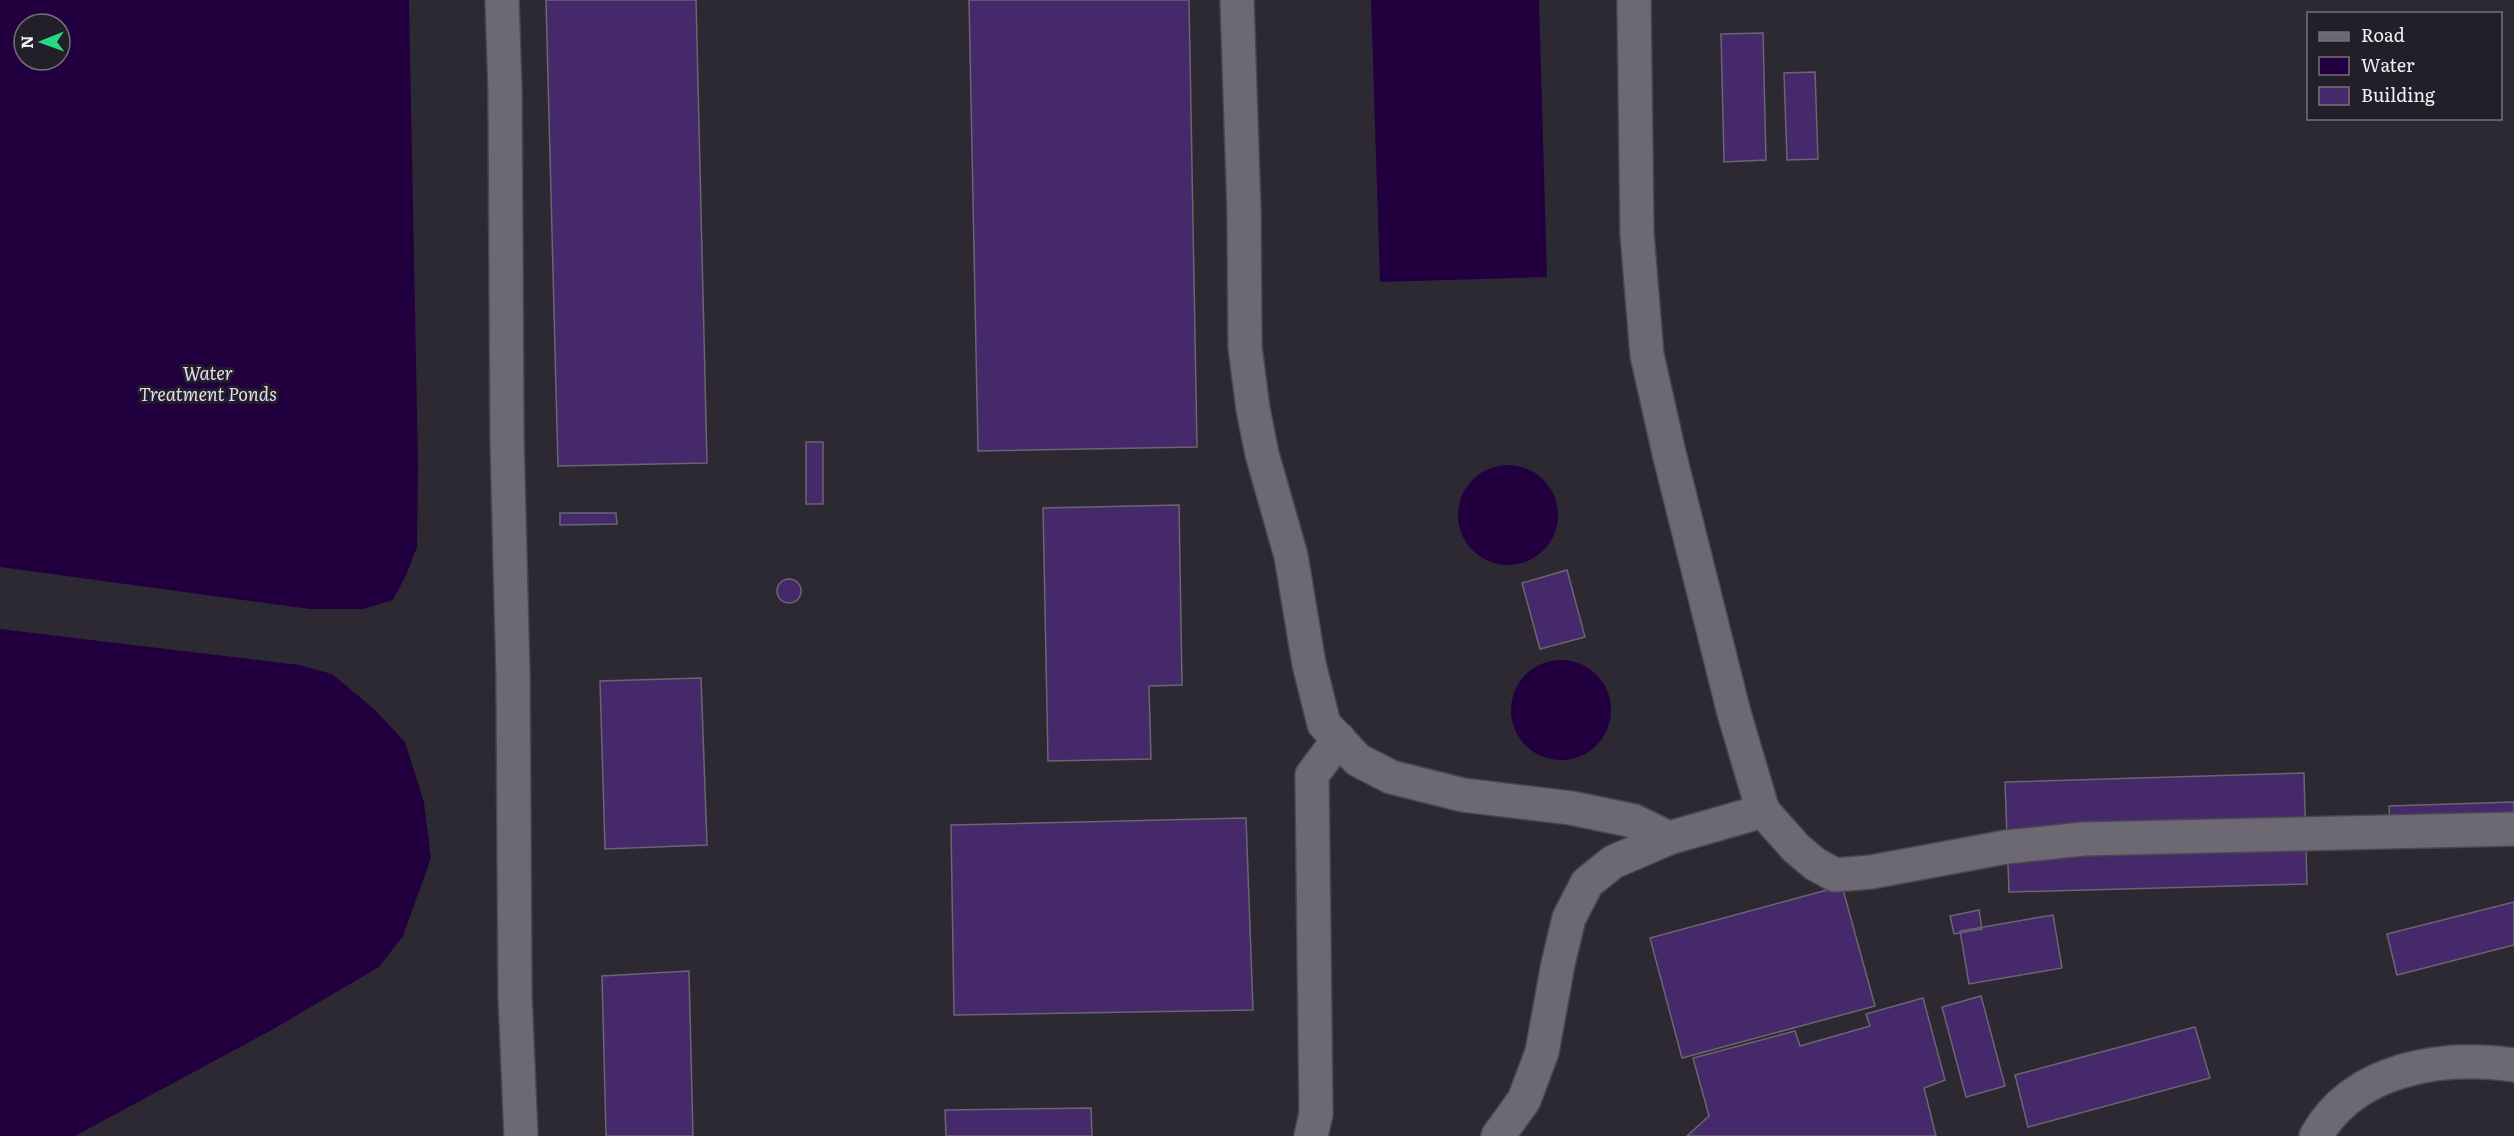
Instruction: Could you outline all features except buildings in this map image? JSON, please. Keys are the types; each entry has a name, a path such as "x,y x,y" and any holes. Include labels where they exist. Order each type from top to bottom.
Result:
{"lane":[{"path":"502,0 505,90 507,439 513,676 515,996 521,1136"},
{"path":"1237,0 1244,211 1245,347 1253,409 1262,454 1291,556 1308,664 1324,724 1358,760 1391,777 1463,795 1571,808 1634,821 1669,838"},
{"path":"1634,0 1636,234 1647,355 1734,713 1763,811 1802,854 1835,875 1871,872 2006,847 2083,839 2514,829"},
{"path":"1311,1136 1316,1114 1312,775 1339,739"},
{"path":"1498,1136 1524,1100 1542,1052 1569,918 1587,883 1613,861 1669,838 1763,811"},
{"path":"2316,1136 2322,1125 2348,1098 2380,1078 2421,1066 2466,1060 2514,1065"}],"water":[{"name":"Water Treatment Ponds","path":"0,0 409,0 418,464 417,547 393,600 363,609 310,609 0,567"},
{"path":"1371,0 1539,0 1547,277 1380,282"},
{"path":"1508,465 1527,469 1543,480 1554,496 1558,515 1554,534 1543,550 1527,561 1508,565 1489,561 1473,550 1462,534 1458,515 1462,496 1473,480 1489,469"},
{"path":"0,629 299,665 332,674 374,709 405,742 424,802 431,858 403,936 379,967 270,1031 75,1136 0,1136"},
{"path":"1561,660 1580,664 1596,675 1607,691 1611,710 1607,729 1596,745 1580,756 1561,760 1542,756 1526,745 1515,729 1511,710 1515,691 1526,675 1542,664"}]}
